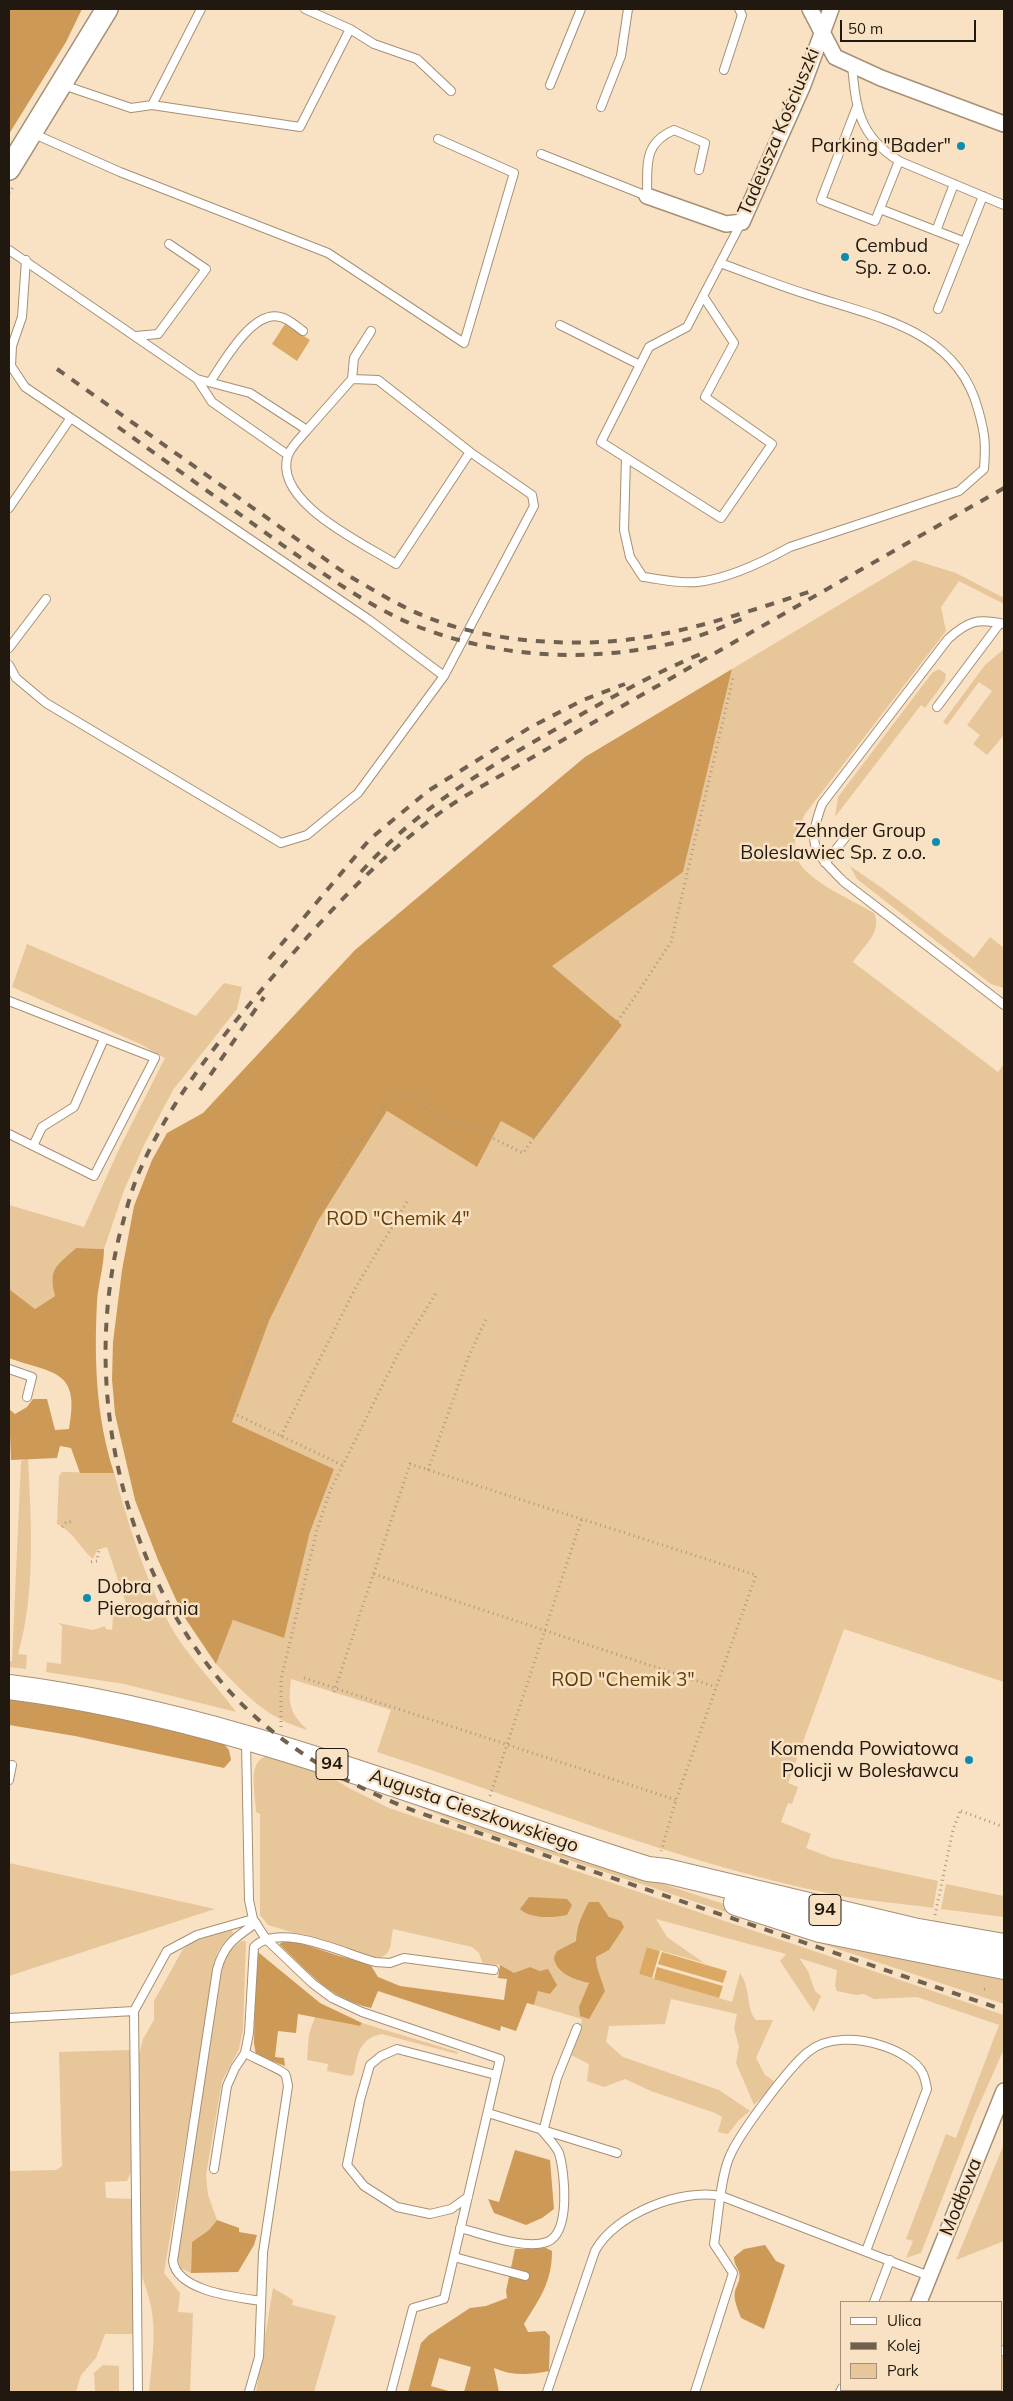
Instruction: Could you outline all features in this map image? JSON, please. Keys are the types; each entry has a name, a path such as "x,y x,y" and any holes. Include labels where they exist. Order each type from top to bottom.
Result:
{"main road":[{"path":"9,169 107,9"},
{"name":"Augusta Cieszkowskiego","path":"9,1687 126,1706 246,1737 654,1863 666,1871 913,1930 1004,1946"},
{"name":"Augusta Cieszkowskiego","path":"654,1863 664,1878 820,1930 1004,1967"}],"street":[{"name":"Tadeusza Kościuszki","path":"810,9 835,57 852,66 1004,124"},
{"path":"821,33 831,9"},
{"name":"Tadeusza Kościuszki","path":"646,196 726,224 742,222 803,85 821,33"},
{"name":"Modłowa","path":"919,2301 1004,2091"}],"lane":[{"path":"152,105 201,9"},
{"path":"306,9 350,29 374,44 417,59 451,91"},
{"path":"550,85 581,9"},
{"path":"601,107 620,56 628,9"},
{"path":"724,70 742,15 739,9"},
{"path":"62,84 131,108 152,105 300,127 350,29"},
{"path":"852,66 856,109 869,134 886,153 1004,205"},
{"path":"856,109 821,200 875,221 899,160"},
{"path":"541,154 646,196 650,150 662,136 674,130 705,143 699,170"},
{"path":"32,133 120,172 328,253 464,342 514,173 438,139"},
{"path":"936,231 954,184"},
{"path":"938,309 983,196"},
{"path":"880,209 964,242"},
{"path":"703,296 734,343 705,397 772,444 721,518 601,442 649,347 687,327 720,263 742,222"},
{"path":"136,336 158,334 206,269 169,244"},
{"path":"9,250 196,379 212,402 288,455"},
{"path":"26,260 22,317 12,346 11,366 25,387 368,619 444,676"},
{"path":"626,458 624,530 630,557 643,577 682,582 697,582 728,574 767,560 790,547 959,491 984,468 986,441 974,393 957,366 932,342 906,328 867,312 806,295 720,263"},
{"path":"210,382 247,331 265,317 281,316 303,331"},
{"path":"560,325 640,365"},
{"path":"372,331 354,358 352,379 306,430 288,455 288,472 292,491 305,506 396,564 470,452"},
{"path":"196,379 250,393 306,430"},
{"path":"9,665 16,678 46,703 281,843 306,835 358,793 444,676 534,506 532,496 470,452 378,380 352,379"},
{"path":"9,508 70,418"},
{"path":"9,648 46,599"},
{"path":"937,707 1002,623 987,620 965,624 948,639 822,804 814,828 814,848 825,863 844,882 1004,1005"},
{"path":"825,863 849,833"},
{"path":"9,1001 155,1058 94,1176 9,1134"},
{"path":"33,1146 42,1126 74,1106 104,1039"},
{"path":"9,1369 32,1377 28,1397"},
{"path":"246,1737 249,1900 254,1921 266,1939 312,1983 332,1998 362,2012 500,2059 444,2299 412,2308 391,2392"},
{"path":"9,1780 12,1765"},
{"path":"138,2392 134,2011 167,1951 197,1935 254,1921"},
{"path":"254,1921 230,1942 224,1950 219,1964 173,2261 174,2269 186,2282 222,2294 261,2301"},
{"path":"214,2168 227,2086 235,2068 245,2053 249,2033 252,1953 258,1944 266,1939 296,1938 384,1963 404,1958 494,1970"},
{"path":"9,2018 134,2011"},
{"path":"543,2132 557,2078 577,2028"},
{"path":"695,2392 733,2273 714,2244 728,2159 772,2094 808,2051 837,2039 865,2040 887,2047 908,2059 923,2073 927,2089 866,2251"},
{"path":"468,2197 451,2209 430,2214 397,2207 364,2186 347,2165 360,2100 370,2065 381,2056 397,2049 496,2075"},
{"path":"245,2053 269,2067 282,2071 286,2075 288,2086 263,2253 259,2357 249,2392"},
{"path":"488,2112 543,2132 617,2153"},
{"path":"460,2228 534,2244 548,2242 557,2235 562,2226 563,2179 558,2152 543,2132"},
{"path":"547,2392 595,2251 601,2240 627,2218 659,2204 694,2193 721,2196 929,2276"},
{"path":"454,2257 525,2276"},
{"path":"874,2301 890,2260"}],"path":[{"path":"342,1465 237,1414 231,1404 264,1317 312,1219 336,1183 344,1159 374,1126 385,1105 399,1096 411,1097 442,1119 466,1125 523,1153 671,942 733,678"},
{"path":"282,1436 356,1287 408,1200"},
{"path":"280,1747 281,1679 317,1530 330,1491 398,1354 436,1293"},
{"path":"428,1470 468,1358 486,1319"},
{"path":"334,1692 410,1464 756,1575 654,1863"},
{"path":"489,1802 543,1632 582,1518"},
{"path":"62,1527 66,1522 74,1522"},
{"path":"91,1562 97,1561 99,1549"},
{"path":"374,1574 543,1632 716,1687"},
{"path":"304,1678 676,1800"},
{"path":"935,1916 953,1830 961,1810 1004,1827"}],"green space":[{"path":"914,560 956,573 1004,598 1004,604 959,581 941,607 946,631 805,814 796,837 795,852 798,862 816,879 874,913 876,926 874,933 853,962 998,1072 1004,1064 1004,1682 844,1629 788,1783 798,1787 792,1804 788,1803 781,1822 811,1834 806,1848 832,1858 938,1881 933,1908 832,1894 716,1865 602,1829 377,1752 391,1710 291,1679 290,1701 293,1713 308,1730 293,1725 257,1704 216,1664 233,1620 284,1638 310,1532 334,1469 232,1422 269,1321 318,1221 387,1111 477,1167 501,1121 534,1138 622,1025 551,966 683,872 732,669"},
{"path":"1004,649 1004,735 987,755 973,744 980,735 967,725 992,691 979,682 947,725 943,722 985,665"},
{"path":"939,669 946,674 945,681 925,708 921,705 835,817 838,797 932,673"},
{"path":"850,866 885,890 974,958 990,937 1004,948 1004,988 991,984 857,879"},
{"path":"27,944 196,1016 224,983 242,987 237,1009 173,1090 144,1145 124,1190 104,1249 76,1248 63,1259 53,1273 55,1296 35,1309 9,1289 9,1205 84,1227 119,1149 165,1058 140,1044 12,987"},
{"path":"28,1458 31,1531 30,1582 24,1631 18,1654 27,1655 26,1669 9,1667 9,1661 12,1661 21,1461"},
{"path":"62,1472 114,1473 147,1576 165,1615 182,1644 236,1712 124,1684 46,1672 47,1662 61,1664 62,1626 58,1623 93,1630 105,1626 106,1629 112,1630 114,1605 126,1603 107,1547 97,1550 93,1559 68,1531 57,1524 59,1476"},
{"path":"267,1756 324,1772 347,1787 389,1808 1004,2015 1004,2049 975,2114 921,2253 906,2258 913,2241 906,2239 946,2134 956,2138 999,2025 917,1997 874,1999 864,1994 856,1995 837,1991 835,1986 837,1970 799,1958 808,1971 815,1991 821,1996 814,2012 780,1961 786,1954 656,1919 667,1937 704,1963 648,1947 639,1974 732,2002 740,1973 746,1985 753,2016 756,2020 773,2020 756,2058 765,2075 774,2081 772,2087 754,2105 736,2063 739,2047 734,2028 737,2014 671,1999 665,2024 609,2026 606,2042 623,2057 719,2090 750,2111 739,2120 728,2134 718,2132 722,2117 715,2113 651,2091 625,2079 604,2087 587,2081 589,2064 569,2054 579,2033 582,2019 534,2005 538,1991 540,1971 530,1967 514,1974 500,1965 483,1964 479,1953 472,1947 393,1929 388,1951 382,1957 377,1958 268,1925 260,1915 260,1814 256,1812 254,1772 260,1759","holes":["599,1902 609,1917 609,1950 596,1957 605,1991 559,1969 557,1951 576,1941 584,1910"]},
{"path":"368,1786 784,1924 1004,1976 1004,2004 472,1828"},
{"path":"9,1863 215,1909 9,1976"},
{"path":"946,1884 1004,1896 1004,1917 941,1909"},
{"path":"231,1928 234,1935 225,1942 217,1953 164,2273 180,2293 178,2312 193,2313 190,2392 149,2392 154,2328 150,2302 141,2270 139,2055 143,2039 154,2020 154,2001 183,1949 191,1943 216,1932"},
{"path":"242,1941 246,1941 243,2030 239,2049 222,2081 206,2175 208,2195 217,2220 209,2230 192,2242 191,2273 180,2268 177,2255 223,1963 227,1952"},
{"path":"315,2017 360,2026 362,2023 458,2052 457,2054 382,2034 364,2043 358,2054 354,2074 351,2076 327,2071 328,2064 307,2060 309,2034"},
{"path":"130,2050 131,2172 127,2181 105,2182 106,2198 132,2199 134,2334 105,2334 96,2358 81,2375 76,2392 9,2392 9,2171 56,2170 62,2166 59,2052"},
{"path":"1004,2144 1004,2241 956,2260"},
{"path":"273,2288 293,2300 292,2305 336,2316 314,2392 256,2392"},
{"path":"1003,2356 1004,2392 901,2392 1003,2391"},
{"path":"103,2365 119,2366 119,2392 95,2392 94,2373"}],"shaded area":[{"path":"9,9 82,9 66,42 9,134"},
{"path":"285,324 310,340 297,361 272,344"},
{"path":"732,669 683,872 552,966 622,1025 534,1139 501,1121 477,1167 387,1111 318,1221 269,1321 232,1422 334,1469 310,1532 284,1638 233,1620 216,1664 183,1615 158,1560 135,1500 115,1414 112,1379 113,1342 122,1270 134,1206 152,1160 167,1133 203,1113 355,950 585,757"},
{"path":"76,1248 104,1249 97,1302 96,1367 103,1431 114,1473 80,1473 71,1448 60,1446 57,1458 11,1460 9,1409 15,1414 27,1407 33,1399 47,1399 55,1430 69,1429 72,1409 71,1394 67,1384 60,1377 50,1371 9,1358 9,1289 35,1309 55,1296 53,1273 55,1268"},
{"path":"9,1698 75,1709 193,1734 223,1743 229,1750 231,1760 224,1768 75,1736 9,1725"},
{"path":"529,1897 567,1899 572,1905 567,1915 549,1917 530,1915 520,1909"},
{"path":"589,1902 599,1902 609,1917 621,1921 624,1927 609,1950 596,1957 605,1991 589,2019 580,2016 579,2007 589,1983 567,1975 555,1963 554,1957 557,1951 576,1941 580,1921"},
{"path":"285,1941 294,1941 370,1964 378,1977 400,1986 504,2000 507,1979 498,1978 500,1965 514,1973 530,1967 540,1971 548,1969 557,1985 550,1994 538,1991 534,2005 527,2003 516,2031 501,2026 500,2031 378,1991 371,2008 356,2004 320,1983 279,1944"},
{"path":"647,1947 660,1951 652,1978 639,1974"},
{"path":"258,1952 320,2003 362,2023 360,2026 298,2014 296,2033 278,2031 275,2057 284,2058 285,2066 256,2055 254,2043 256,1953"},
{"path":"662,1952 727,1971 723,1983 658,1964"},
{"path":"657,1967 723,1986 719,1998 654,1979"},
{"path":"515,2150 550,2160 554,2209 542,2218 526,2225 494,2213 488,2199 499,2202"},
{"path":"217,2220 239,2228 239,2232 257,2235 254,2245 238,2272 191,2273 192,2242 209,2230"},
{"path":"765,2245 776,2261 785,2265 764,2329 741,2318 735,2297 739,2272 734,2257 744,2249"},
{"path":"546,2248 552,2251 550,2272 540,2298 524,2324 528,2332 545,2331 550,2336 549,2371 521,2374 494,2368 499,2392 464,2392 471,2367 439,2358 431,2386 452,2392 408,2392 421,2343 429,2335 470,2308 486,2306 507,2298 506,2291 515,2249"}],"railway":[{"path":"57,369 349,576 408,609 453,626 479,633 533,641 615,641 662,634 705,624 812,591"},
{"path":"118,427 351,592 388,613 427,630 486,647 547,654 578,655 639,650 679,642 744,618"},
{"path":"1004,488 462,798 415,832 344,897 258,994 208,1056 164,1122 137,1178 120,1233 109,1289 106,1347 108,1405 117,1463 132,1520 154,1574 181,1625 214,1673 257,1719 282,1739 335,1773 363,1788 420,1813 1004,2010"},
{"path":"361,872 405,829 452,792 477,776 612,697 650,677 708,651"},
{"path":"269,959 370,839 428,791 529,728 583,700 625,684"},
{"path":"200,1090 264,997"}],"place":[{"name":"Parking \"Bader\"","path":"961,146"},
{"name":"Cembud Sp. z o.o.","path":"845,257"},
{"name":"Zehnder Group Boleslawiec Sp. z o.o.","path":"936,842"},
{"name":"Dobra Pierogarnia","path":"87,1598"},
{"name":"Komenda Powiatowa Policji w Bolesławcu","path":"969,1760"}],"park label":[{"name":"ROD \"Chemik 4\"","path":"398,1219"},
{"name":"ROD \"Chemik 3\"","path":"623,1680"}]}
